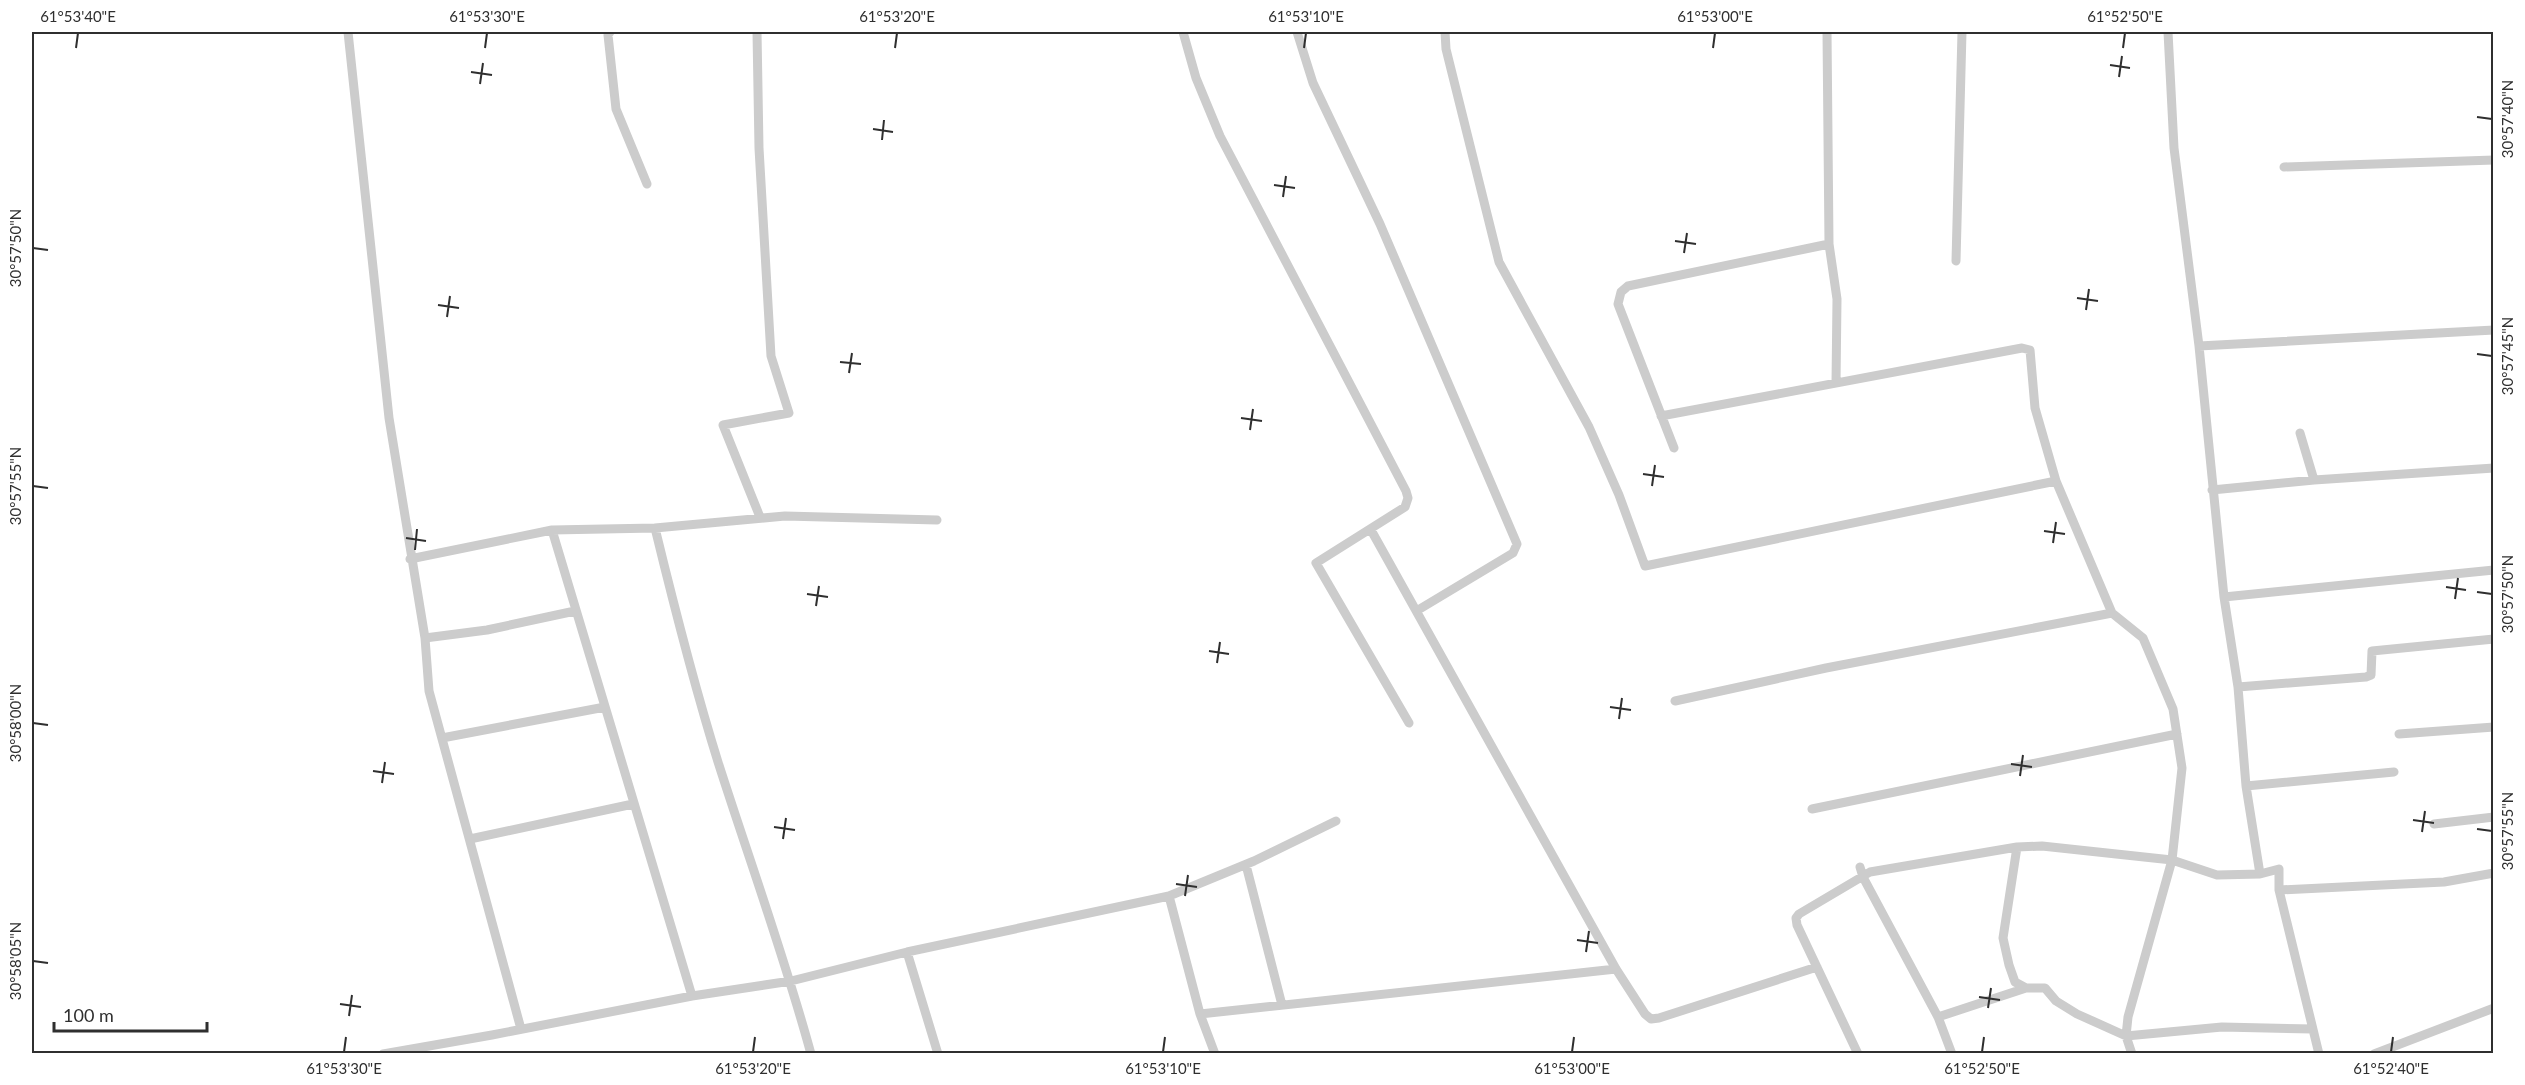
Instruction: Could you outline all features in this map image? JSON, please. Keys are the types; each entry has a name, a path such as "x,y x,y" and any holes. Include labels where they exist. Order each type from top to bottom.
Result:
{"street":[{"path":"348,32 389,418 425,638 429,691 522,1029"},
{"path":"610,32 608,35 616,110 647,184"},
{"path":"757,32 759,148 771,356 789,413 723,424 760,517"},
{"path":"1183,32 1196,78 1220,136 1406,491 1408,498 1405,507 1316,563 1408,723"},
{"path":"1297,32 1313,83 1380,224 1517,544 1513,553 1418,610"},
{"path":"1445,32 1446,49 1499,262 1589,427 1619,495 1646,566 2056,481"},
{"path":"1827,32 1829,244 1837,299 1836,383"},
{"path":"1956,261 1962,32"},
{"path":"2168,32 2174,148 2199,346 2224,597 2238,687 2246,786 2260,874"},
{"path":"2284,167 2493,160"},
{"path":"1674,448 1618,304 1621,292 1628,286 1829,244"},
{"path":"2199,346 2493,330"},
{"path":"1661,416 2022,348 2030,350 2035,408 2056,481 2112,613 2143,638 2173,709 2182,768 2172,860 2152,924 2126,1036 2132,1053"},
{"path":"2300,433 2314,480"},
{"path":"2212,490 2314,480 2493,468"},
{"path":"411,559 552,530 655,528 785,516 937,520"},
{"path":"655,528 688,661 791,981 811,1053"},
{"path":"552,530 692,996"},
{"path":"1371,530 1418,610 1616,969 1645,1014 1651,1018 1818,967"},
{"path":"2224,597 2493,570"},
{"path":"425,638 487,630 575,611"},
{"path":"1675,701 1826,668 2112,613"},
{"path":"2238,687 2366,677 2371,675 2373,669 2372,651 2493,639"},
{"path":"442,738 605,707"},
{"path":"2399,734 2493,727"},
{"path":"1812,809 2177,734"},
{"path":"2246,786 2394,772"},
{"path":"470,839 633,804"},
{"path":"2434,824 2493,817"},
{"path":"383,1053 692,996 791,981 907,952 1169,896 1246,865 1336,821"},
{"path":"1858,1053 1797,925 1796,918 1799,914 1870,872 2017,847 2042,846 2172,860 2217,875 2260,874 2279,869 2279,890 2319,1053"},
{"path":"2017,847 2003,938 2008,966 2015,982 2026,988"},
{"path":"1246,865 1282,1005"},
{"path":"1860,867 1863,877 1938,1017 1952,1053"},
{"path":"2279,890 2444,882 2493,873"},
{"path":"1169,896 1200,1014 1215,1053"},
{"path":"907,952 938,1053"},
{"path":"1200,1014 1616,969"},
{"path":"1938,1017 2026,988 2045,988 2056,1001 2077,1014 2126,1036 2222,1027 2313,1029"},
{"path":"2374,1053 2493,1008"}]}
